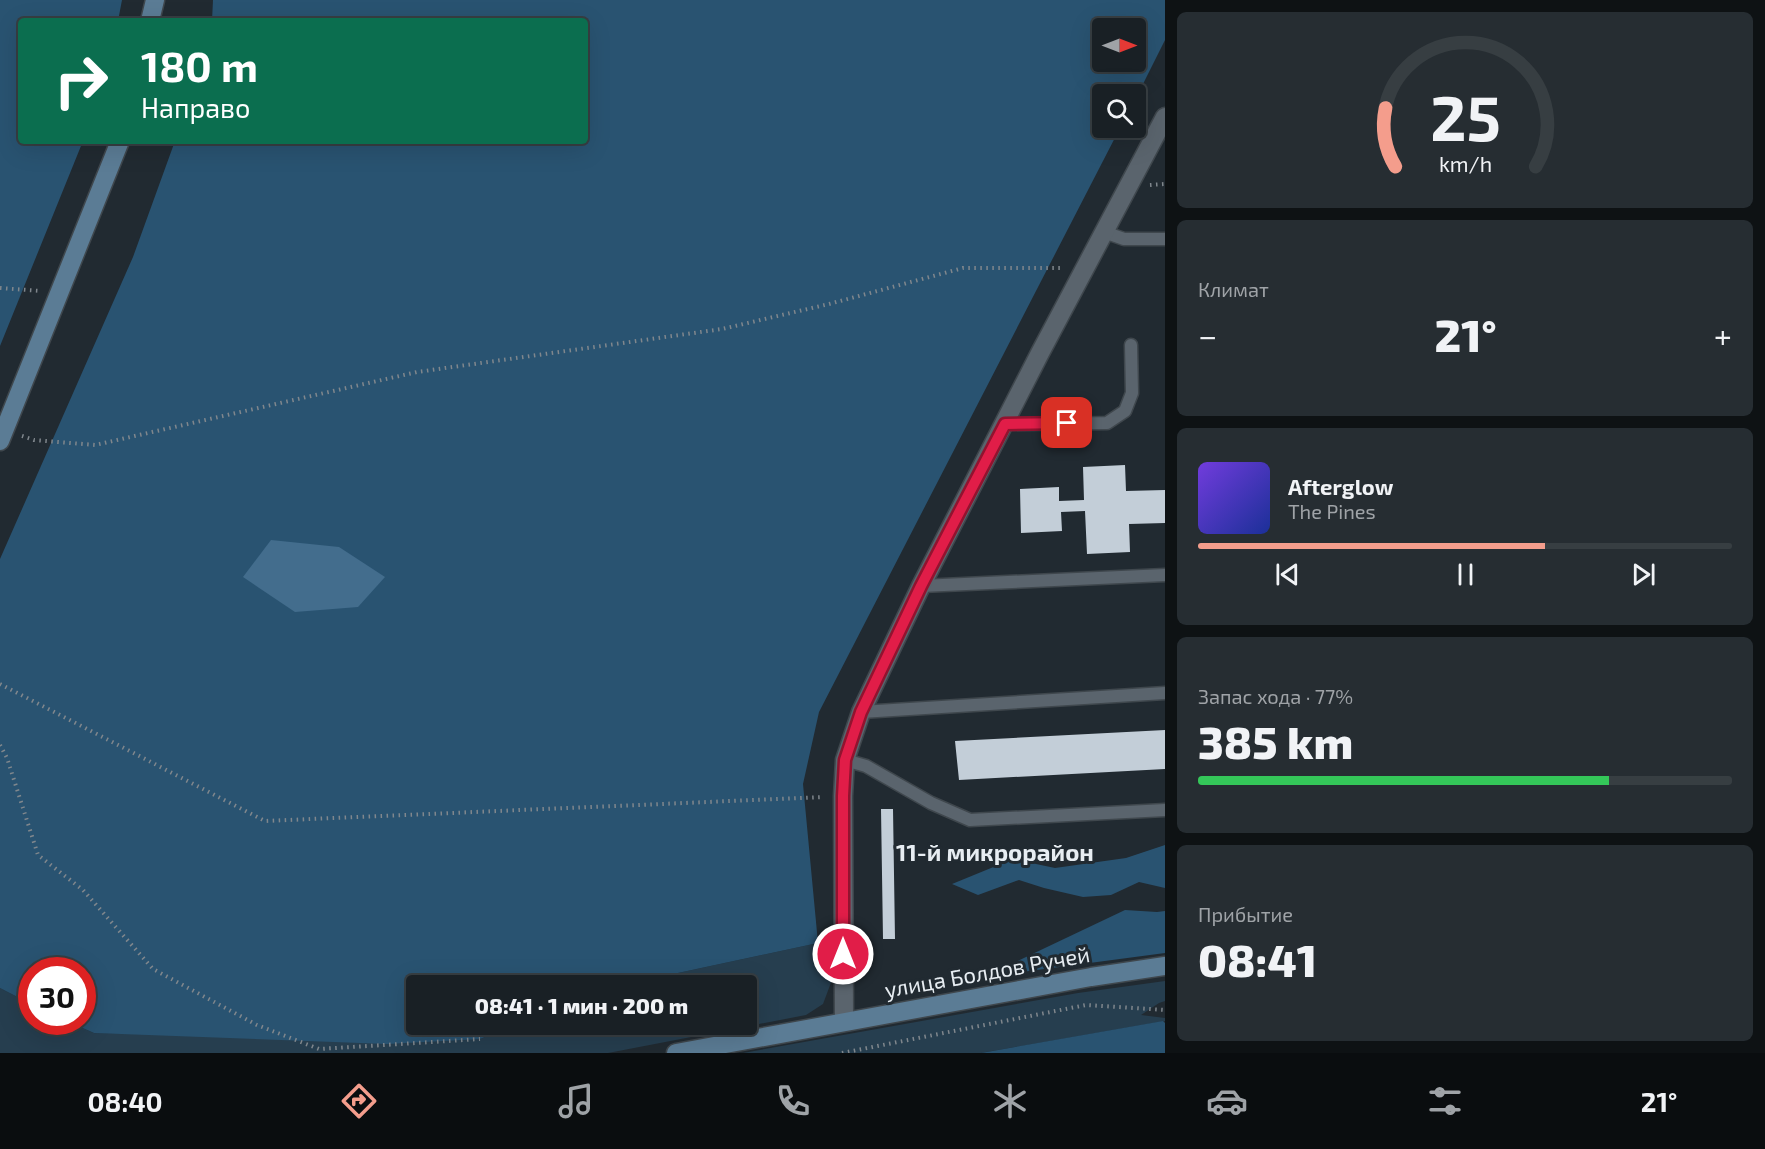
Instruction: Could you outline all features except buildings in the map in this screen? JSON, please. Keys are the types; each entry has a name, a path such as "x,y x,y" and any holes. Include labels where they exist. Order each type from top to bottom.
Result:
{"street":[{"path":"151,18 155,0"},
{"path":"844,1021 843,796 845,760 861,712 921,586 1165,117"},
{"path":"0,441 119,144"},
{"name":"улица Болдов Ручей","path":"676,1053 1091,977 1165,966"}],"lane":[{"path":"1104,232 1124,239 1165,239"},
{"path":"1005,424 1107,423 1125,411 1132,393 1131,345"},
{"path":"921,586 1165,575"},
{"path":"861,712 1165,693"},
{"path":"845,760 866,766 931,803 970,820 1165,810"}],"path":[{"path":"34,440 95,445 417,372 722,329 829,304 963,268 1085,268"},
{"path":"0,288 34,291 61,289"},
{"path":"0,684 265,821 843,796"},
{"path":"0,745 7,758 38,855 83,890 153,969 257,1024 319,1048 480,1039"},
{"path":"842,1053 1086,1005 1165,1010"}],"shaded area":[{"path":"0,0 122,0 119,18 18,18 18,144 82,144 0,346"},
{"path":"213,0 1165,0 1165,40 1143,84 1092,84 1092,138 1115,138 819,712 803,784 818,943 669,975 406,975 406,1035 490,1035 480,1039 387,1044 96,1033 96,957 18,957 18,997 0,988 0,559 133,257 174,144 588,144 588,18 212,18"},
{"path":"271,540 339,547 385,577 358,607 295,612 243,577"},
{"path":"1165,845 1165,888 1139,882 1111,895 1083,897 1019,880 978,895 952,884 1013,859 1055,868 1126,858"},
{"path":"1125,910 1165,911 1165,953 984,977"},
{"path":"818,943 832,980 823,1004 806,1015 757,1024 757,975 669,975"},
{"path":"1165,981 1165,1001 1141,1015 1165,1018 1165,1021 981,1053 743,1053 1078,993"},
{"path":"0,988 18,997 18,1035 96,1035 96,1033 480,1039 490,1035 702,1035 608,1053 0,1053"},
{"path":"1163,1021 1165,1023 1165,1053 981,1053"}],"district":[{"name":"11-й микрорайон","path":"995,851"}],"route":[{"path":"843,954 845,760 861,712 921,586 1005,424 1067,423"}]}
